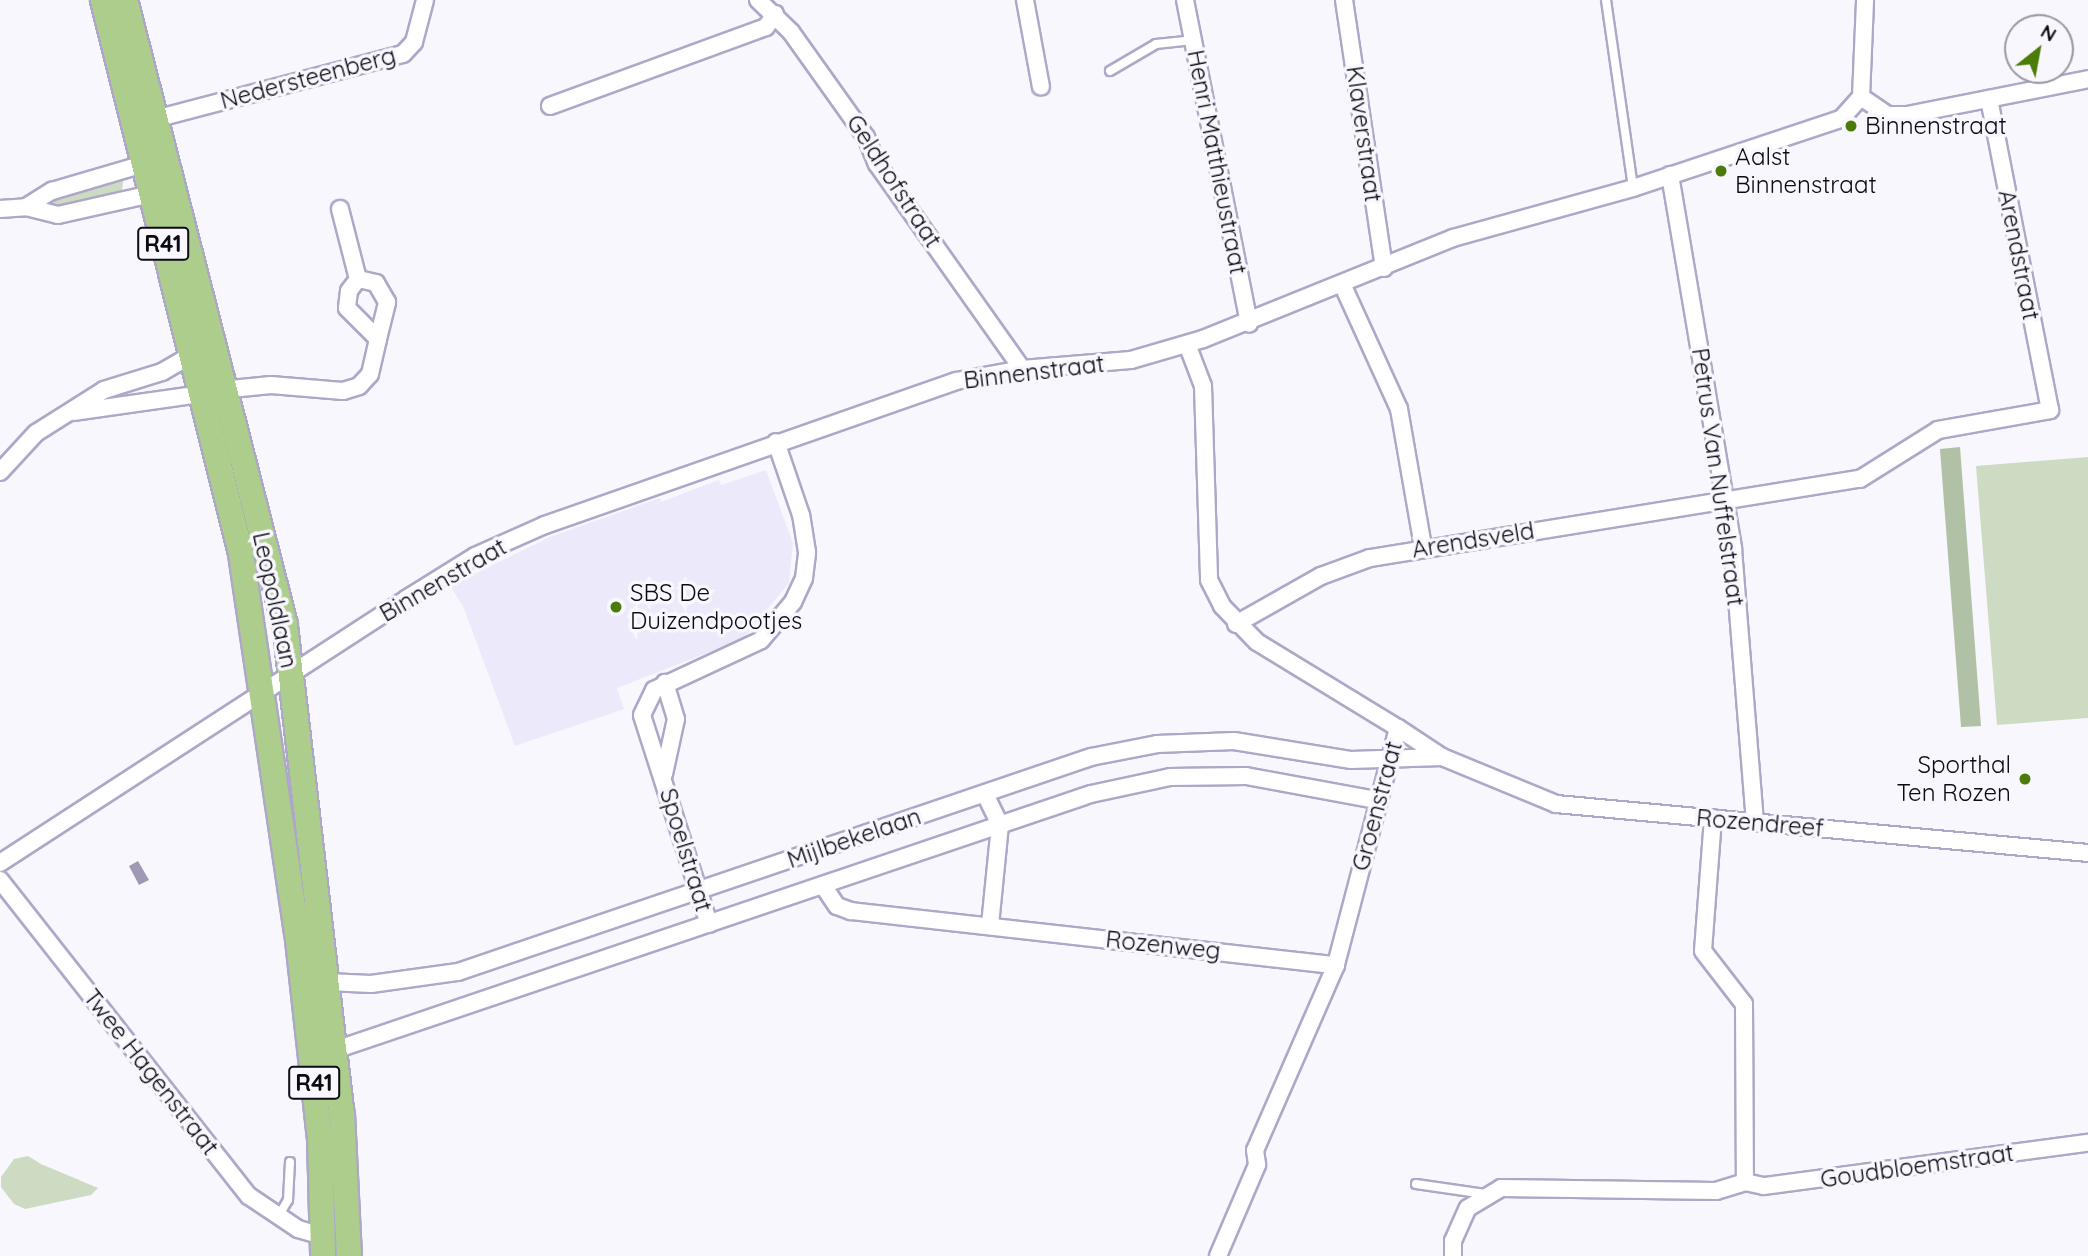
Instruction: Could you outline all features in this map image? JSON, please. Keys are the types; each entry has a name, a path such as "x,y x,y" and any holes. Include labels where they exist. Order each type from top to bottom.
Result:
{"main road":[{"name":"Leopoldlaan","path":"103,0 191,355 211,392 279,601 291,676 335,1051 349,1256"},
{"name":"Leopoldlaan","path":"125,0 155,118 211,392 264,692 320,1138 318,1241"}],"street":[{"name":"Nedersteenberg","path":"155,118 403,54 414,41 425,0"},
{"path":"1025,0 1041,87"},
{"name":"Henri Matthieustraat","path":"1185,0 1249,324"},
{"name":"Klaverstraat","path":"1344,0 1384,268"},
{"path":"1865,0 1861,97 1888,115 1907,115 2088,79"},
{"path":"550,106 766,27 766,4"},
{"name":"Geldhofstraat","path":"766,4 866,137 877,164 1022,369"},
{"name":"Binnenstraat","path":"0,863 475,556 545,525 956,381 1022,369 1131,360 1249,324 1453,238 1633,188 1841,119 1861,97"},
{"name":"Arendstraat","path":"1989,99 2050,410"},
{"path":"26,207 52,191 144,164"},
{"name":"Petrus Van Nuffelstraat","path":"1670,175 1733,549 1755,822"},
{"path":"0,209 26,207 58,215 151,194"},
{"path":"340,209 358,279"},
{"path":"358,279 349,291 347,308 378,339"},
{"path":"74,412 271,385 343,391 359,386 370,374 387,302 376,283 358,279"},
{"path":"1343,286 1399,409 1423,546"},
{"name":"Groenstraat","path":"1187,344 1203,386 1209,580 1236,624 1257,642 1398,728 1387,761 1336,965 1255,1150 1257,1165 1218,1256"},
{"path":"0,472 36,433 74,412 104,390 162,372 191,355"},
{"name":"Arendsveld","path":"1236,624 1346,566 1423,546 1613,520 1724,498 1860,479 1938,430 2050,410"},
{"name":"Spoelstraat","path":"709,924 642,715 645,702 665,683 761,640 793,602 804,578 807,552 801,515 776,442"},
{"name":"Spoelstraat","path":"663,777 676,719 665,683"},
{"name":"Rozendreef","path":"1398,728 1441,757 1556,804 2088,853"},
{"name":"Mijlbekelaan","path":"327,982 370,984 458,972 1091,757 1157,744 1234,741 1387,761"},
{"name":"Rozendreef","path":"1387,761 1441,757"},
{"name":"Mijlbekelaan","path":"335,1051 824,887 1091,794 1170,777 1246,776 1377,800"},
{"path":"985,794 1000,825 990,926"},
{"path":"1713,818 1703,951 1744,1004 1745,1181"},
{"name":"Twee Hagenstraat","path":"0,880 249,1196 318,1241"},
{"name":"Rozenweg","path":"824,887 837,906 851,911 1336,965"},
{"name":"Goudbloemstraat","path":"1454,1256 1453,1241 1468,1209 1502,1188 1716,1191 1745,1181 1764,1186 2088,1143"}],"lane":[{"path":"1606,0 1633,188"},
{"path":"1110,71 1156,44 1193,40"},
{"path":"278,1217 288,1200 290,1161"},
{"path":"1416,1184 1490,1195"}],"shaded area":[{"name":"SBS De Duizendpootjes","path":"766,470 793,543 789,583 743,639 617,688 624,709 515,746 463,606 450,586 550,537 660,498 661,502 719,480 721,485"},
{"path":"138,861 149,880 139,885 129,866"}],"green space":[{"path":"123,181 122,193 60,208 54,203 54,198"},
{"path":"1960,447 1981,726 1961,727 1940,449"},
{"path":"2088,457 2088,718 1997,725 1976,466"},
{"path":"28,1156 98,1188 91,1195 25,1209 14,1204 1,1187 1,1177 14,1159"}],"place":[{"name":"Binnenstraat","path":"1851,126"},
{"name":"Aalst Binnenstraat","path":"1721,171"},
{"name":"SBS De Duizendpootjes","path":"616,607"},
{"name":"Sporthal Ten Rozen","path":"2025,779"}]}
